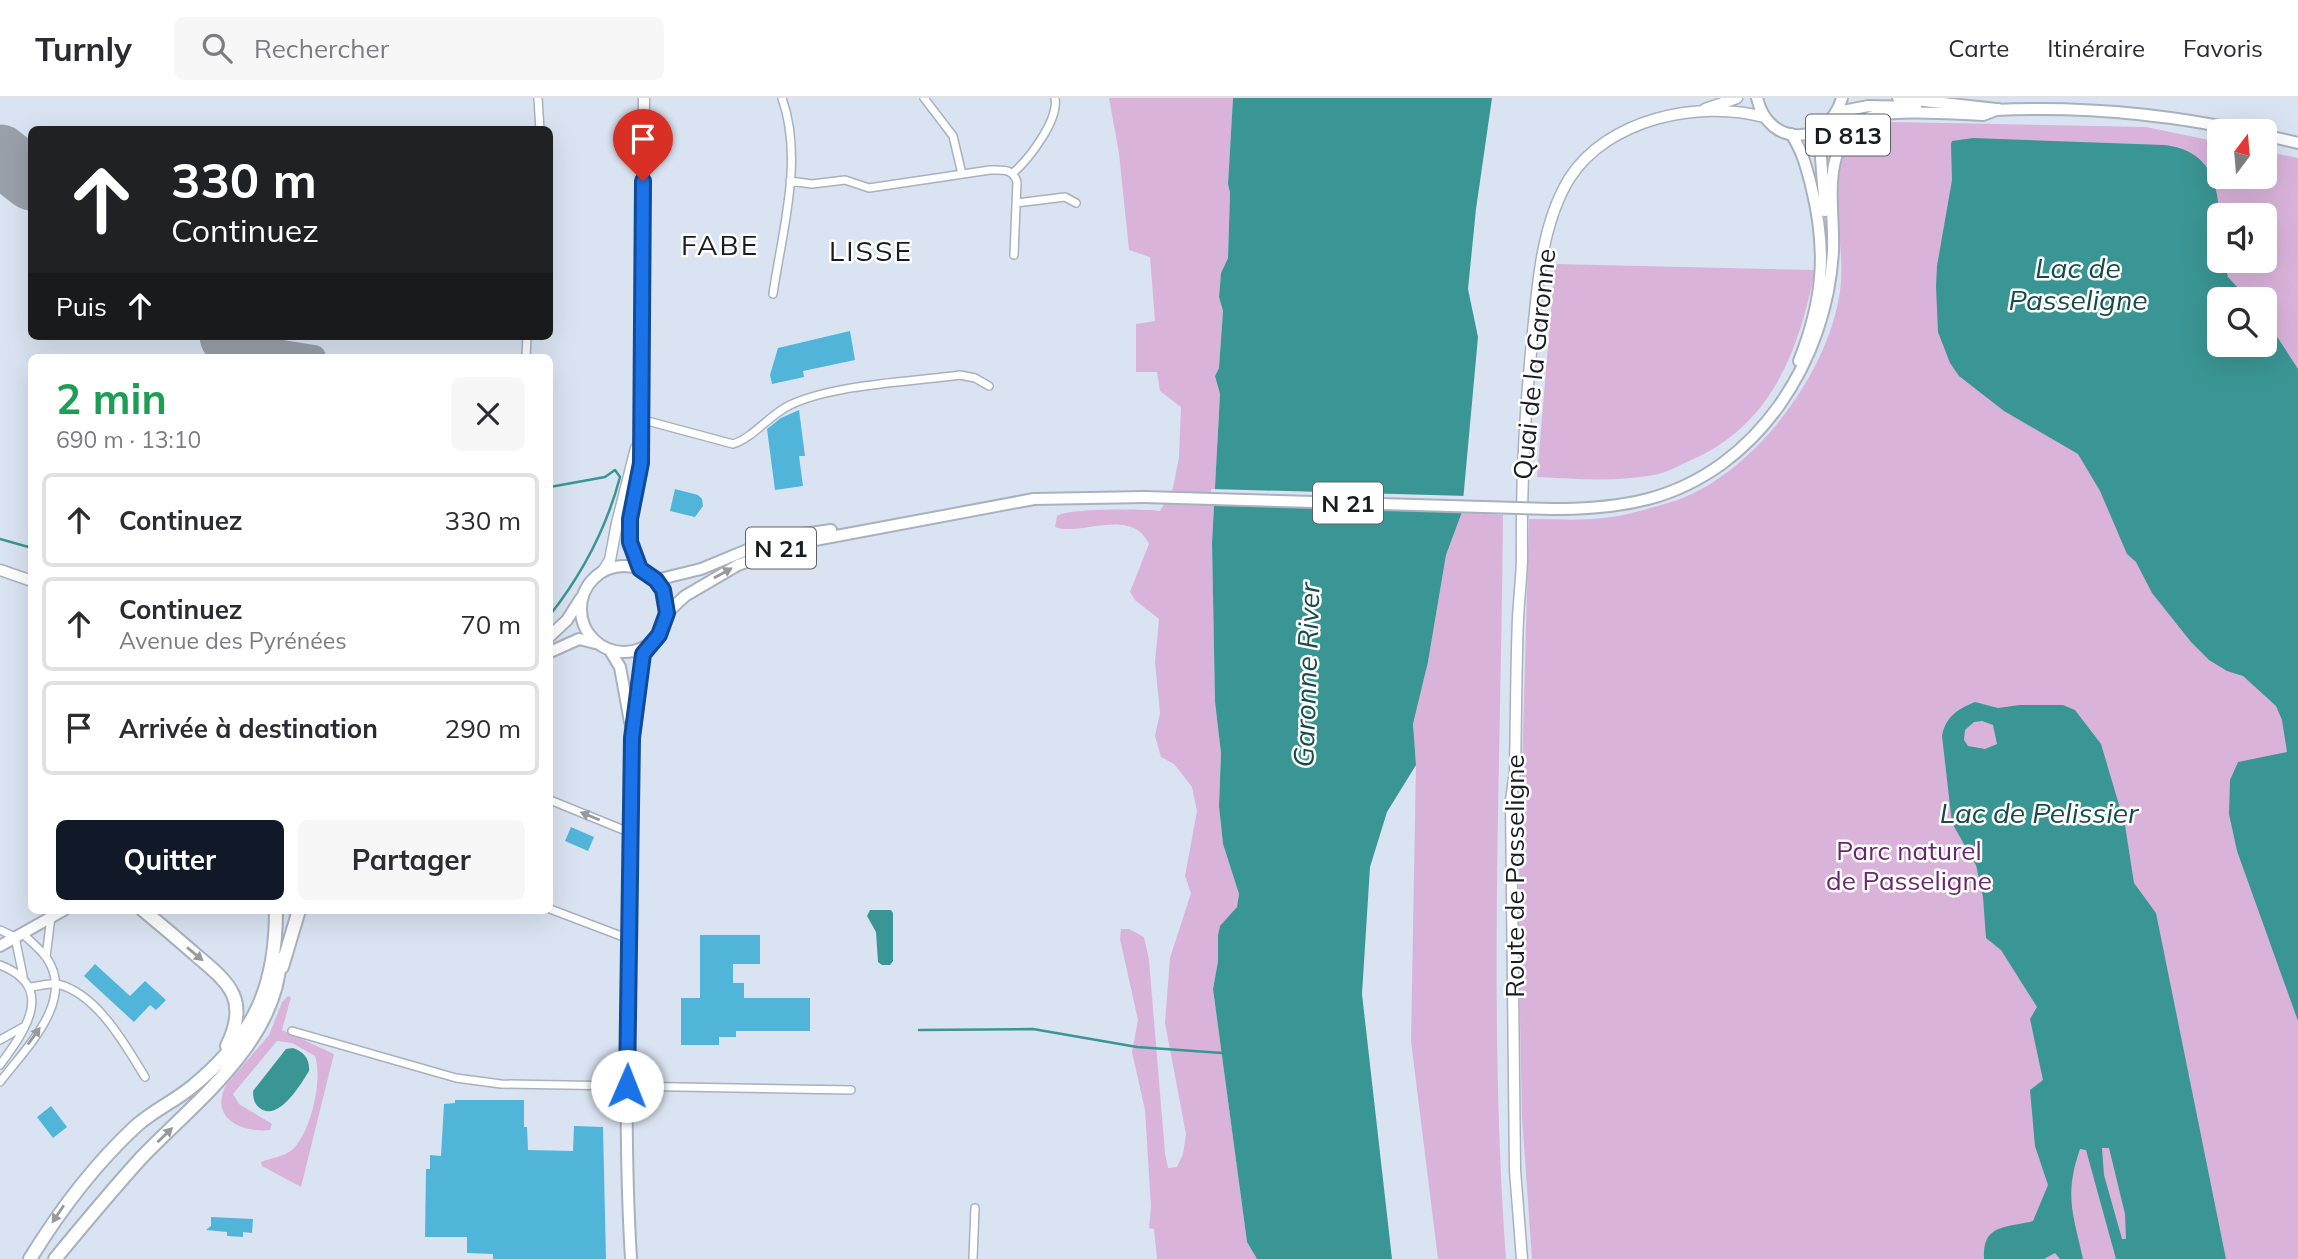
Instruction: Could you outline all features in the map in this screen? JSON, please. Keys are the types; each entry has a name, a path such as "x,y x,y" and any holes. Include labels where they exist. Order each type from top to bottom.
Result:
{"highway":[{"path":"148,914 228,982 237,1004 238,1018 219,1062"},
{"path":"30,1259 61,1209 128,1135 155,1111 192,1087 233,1048 264,993 275,952 276,914"},
{"path":"279,978 283,914"},
{"path":"55,1259 117,1184 185,1117 241,1054 257,1030 279,978 298,914"}],"main road":[{"path":"1757,98 1764,117 1772,125 1791,134 1812,133 1822,128 1838,111 1842,98"},
{"name":"D 813","path":"1898,98 1999,110"},
{"name":"D 813","path":"1838,111 1877,106 2080,111 2155,117 2207,125"},
{"name":"D 813","path":"1828,290 1833,250 1833,166 1846,138 1867,118 1880,114 1983,115 1999,110"},
{"name":"N 21","path":"656,580 678,576 754,545 800,533 849,528 1032,495 1144,494 1601,508 1649,499 1701,477 1741,448 1774,414 1797,379 1821,322 1828,290 1828,249 1821,158 1822,128"},
{"name":"N 21","path":"1553,506 1634,497 1686,479 1710,466 1744,439 1783,392 1799,359 1815,314 1821,285 1822,250 1817,211 1805,160 1800,146 1791,134"},
{"path":"2277,138 2298,143"},
{"name":"N 21","path":"667,613 685,596 726,571 772,551 799,543 1034,499 1144,494"},
{"path":"553,633 567,620 588,586 603,571 615,566 640,569 656,580 667,601 667,613 659,635 637,650 623,652 579,639 553,651"},
{"path":"583,596 581,609 584,623 591,635 605,647 620,667 632,738"},
{"path":"631,1259 627,1086 632,738 641,666 650,643"},
{"path":"0,946 57,914"}],"street":[{"path":"538,98 540,126"},
{"path":"640,569 633,552 630,531 641,463 644,98"},
{"path":"773,294 790,181 791,138 782,98"},
{"path":"924,98 953,136 962,174"},
{"path":"1013,173 1028,159 1055,112 1055,98"},
{"name":"Quai de la Garonne","path":"1520,494 1535,309 1545,245 1563,190 1588,156 1617,135 1638,125 1698,112 1737,98"},
{"name":"Quai de la Garonne","path":"1698,112 1744,112 1764,117"},
{"path":"790,181 812,184 845,180 869,188 990,170 1013,173"},
{"path":"1013,173 1017,182 1014,255"},
{"path":"1016,203 1065,198 1076,203"},
{"path":"640,423 733,444 741,442 773,414 820,395 960,375 975,378 989,386"},
{"path":"603,571 610,560 640,423"},
{"name":"Route de Passeligne","path":"1520,494 1522,553 1515,772 1511,800 1515,1170 1522,1259"},
{"path":"0,570 28,580"},
{"path":"553,801 631,833"},
{"path":"553,910 629,939"},
{"path":"2,1080 48,1015 56,994 56,984 46,957 51,917"},
{"path":"0,930 18,935 46,957"},
{"path":"18,935 23,977"},
{"path":"0,965 23,977 31,987 31,1014 26,1026 2,1060 2,1080"},
{"path":"31,987 56,984 74,991 111,1024 145,1077"},
{"path":"0,1040 26,1026"},
{"path":"292,1031 472,1081 501,1084 851,1090"},
{"path":"973,1259 975,1208"}],"green space":[{"path":"1109,98 1233,98 1228,184 1228,258 1221,273 1219,297 1223,311 1219,368 1215,376 1220,394 1212,543 1215,702 1221,753 1219,806 1223,844 1239,894 1237,907 1218,935 1218,961 1213,989 1247,1242 1257,1259 1157,1259 1154,1229 1149,1228 1151,1207 1145,1110 1132,1052 1138,1020 1120,939 1121,929 1129,929 1144,937 1149,960 1165,1153 1168,1168 1177,1167 1183,1154 1186,1134 1165,1023 1170,958 1191,893 1185,876 1197,811 1192,787 1174,764 1161,757 1155,736 1160,713 1155,662 1159,619 1135,600 1130,592 1149,544 1141,533 1130,527 1055,527 1057,516 1064,513 1091,510 1160,511 1173,488 1179,457 1181,407 1160,391 1157,372 1136,372 1136,324 1155,321 1150,257 1129,250 1119,153"},
{"name":"Parc naturel de Passeligne","path":"1892,122 2146,127 2207,140 2207,189 2277,189 2277,154 2298,158 2298,1259 1532,1259 1522,1117 1518,918 1529,519 1604,518 1671,502 1702,489 1731,469 1759,444 1806,382 1823,348 1835,314 1841,281 1837,195 1839,162 1847,143 1871,128"},
{"path":"1555,264 1815,270 1790,357 1761,407 1741,428 1717,446 1663,473 1624,479 1581,479 1537,477"},
{"path":"1462,512 1503,515 1497,980 1506,1259 1438,1259 1411,1041 1416,765 1413,724 1428,662 1446,555"},
{"path":"288,996 291,997 282,1030 334,1054 301,1187 262,1166 261,1162 292,1150 305,1131 316,1091 315,1056 292,1043 277,1041 233,1094 239,1104 272,1124 270,1130 239,1126 225,1115 222,1106 226,1085 269,1035 282,1002"}],"water":[{"name":"Garonne River","path":"1233,98 1492,98 1468,289 1478,337 1462,512 1446,555 1428,662 1413,724 1416,765 1387,812 1370,867 1362,994 1392,1259 1257,1259 1247,1242 1213,989 1220,926 1237,907 1239,894 1223,844 1219,806 1221,753 1215,702 1212,543 1220,394 1215,376 1219,368 1223,311 1219,297 1221,273 1228,258 1228,184"},
{"name":"Lac de Passeligne","path":"1973,138 2164,145 2185,150 2200,159 2207,168 2207,189 2216,189 2218,203 2207,203 2207,273 2227,273 2237,287 2207,287 2207,357 2277,357 2277,337 2298,369 2298,1021 2237,851 2229,814 2230,780 2238,762 2287,752 2282,720 2276,706 2243,676 2227,671 2209,660 2152,593 2136,562 2127,554 2100,491 2078,454 2004,411 1959,376 1950,363 1938,332 1936,286 1952,180 1952,141"},
{"name":"Lac de Pelissier","path":"1975,702 1998,708 2063,705 2075,710 2101,744 2125,825 2134,883 2156,913 2226,1259 2116,1259 2086,1150 2080,1149 2071,1192 2073,1216 2083,1259 2060,1259 2055,1253 2044,1259 1984,1259 1984,1247 1992,1233 1998,1229 2033,1221 2048,1185 2035,1146 2030,1090 2043,1080 2030,1019 2037,1007 2001,950 1986,938 1983,897 1976,865 1952,823 1942,736 1950,718","holes":["1982,721 1993,725 1997,744 1985,749 1968,746 1964,740 1965,730 1974,722","2102,1148 2109,1148 2125,1214 2126,1239 2122,1239 2104,1175"]},
{"path":"870,910 891,910 893,913 893,961 890,965 878,962 876,932 867,916"},
{"path":"293,1048 306,1056 309,1071 283,1105 270,1111 263,1110 255,1102 253,1091 286,1049"}],"pier":[{"path":"1211,489 1467,496 1466,510 1210,503"}],"building":[{"path":"850,331 855,360 803,371 804,377 772,384 770,375 778,348"},
{"path":"799,410 805,456 799,456 803,486 775,490 767,429 781,418"},
{"path":"675,489 698,495 702,499 703,506 695,517 670,511"},
{"path":"571,827 594,837 588,851 565,841"},
{"path":"700,935 760,935 760,964 733,964 733,983 744,983 744,998 810,998 810,1031 736,1031 736,1037 719,1037 719,1045 681,1045 681,998 700,998"},
{"path":"95,964 130,996 145,981 166,1000 156,1010 150,1005 134,1022 84,976"},
{"path":"455,1100 524,1100 524,1127 527,1127 528,1150 573,1151 574,1126 603,1127 606,1259 493,1259 493,1254 467,1253 467,1237 425,1237 426,1169 430,1169 430,1155 441,1156 444,1104 455,1103"},
{"path":"51,1106 67,1127 53,1138 37,1117"},
{"path":"211,1217 253,1219 252,1233 243,1232 243,1237 227,1236 227,1232 206,1230 211,1226"}],"waterway":[{"path":"553,486 605,477 615,470 620,477 608,515 592,550 553,611"},
{"path":"0,539 28,547"},
{"path":"919,1030 1033,1029 1137,1047 1222,1053"}],"taxiway":[{"path":"238,340 252,347 295,354"}],"runway":[{"path":"0,155 28,177"},
{"path":"235,340 253,354"}],"district":[{"name":"FABE","path":"720,244"},
{"name":"LISSE","path":"871,250"}],"route":[{"path":"627,1086 632,738 643,654 659,635 667,613 663,590 649,573 640,569 630,542 630,519 641,463 643,181"}]}
